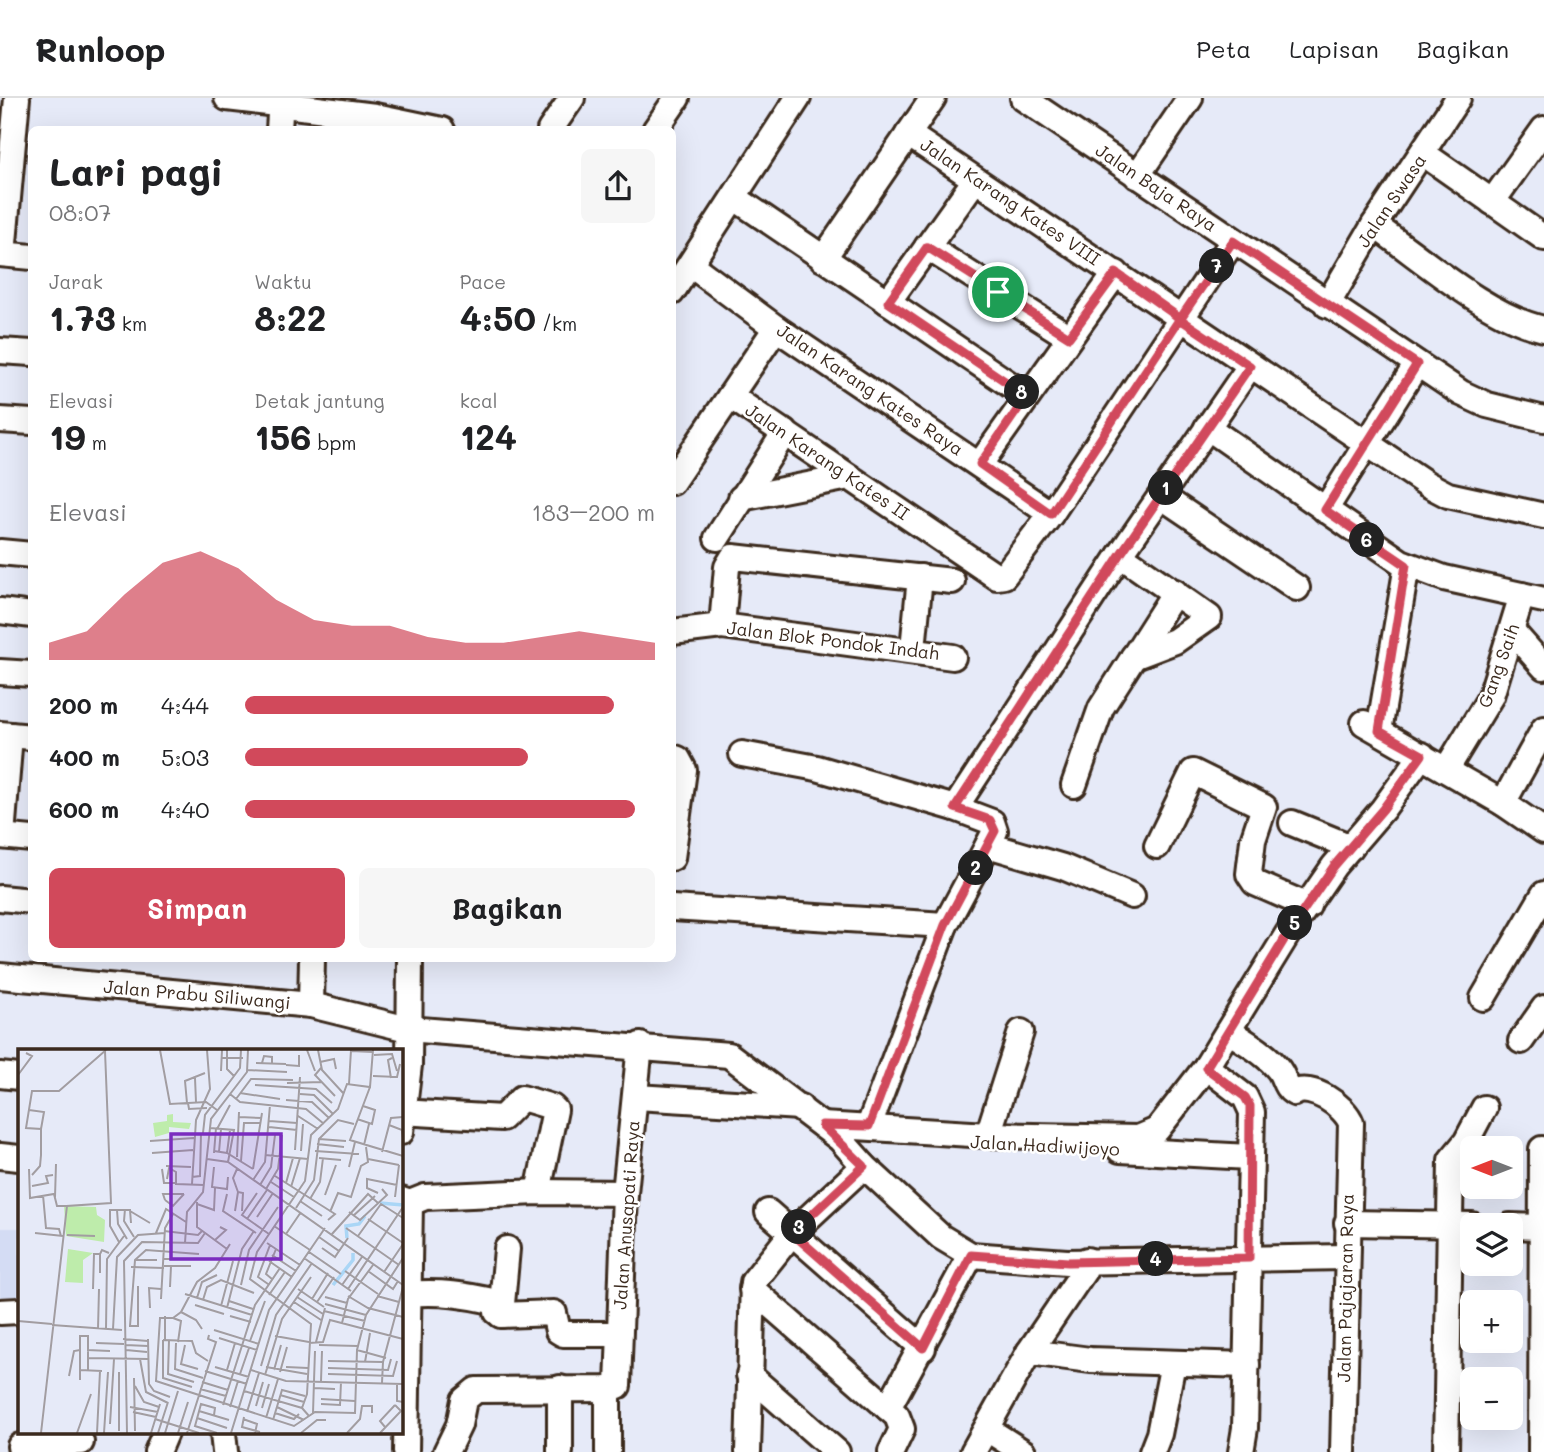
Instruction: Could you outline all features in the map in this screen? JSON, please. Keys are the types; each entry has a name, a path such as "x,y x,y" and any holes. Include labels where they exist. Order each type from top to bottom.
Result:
{"street":[{"path":"17,98 22,164 1,254 28,257"},
{"path":"227,98 376,107 431,126"},
{"path":"553,126 572,98"},
{"path":"658,126 677,98"},
{"path":"679,278 735,198 798,98"},
{"path":"823,259 933,98"},
{"name":"Jalan Baja Raya","path":"1023,98 1327,305 1473,400 1544,419"},
{"name":"Jalan Swasa","path":"1327,305 1374,225 1424,154 1458,98"},
{"path":"279,126 281,100"},
{"path":"1137,176 1178,102"},
{"path":"1492,202 1544,129"},
{"name":"Jalan Karang Kates VIII","path":"908,134 1439,491 1544,516"},
{"path":"1424,154 1544,238"},
{"path":"888,302 975,180"},
{"path":"735,198 1027,396"},
{"path":"1374,225 1498,312 1524,324 1544,329"},
{"path":"1051,514 1233,241"},
{"path":"927,247 1069,337"},
{"path":"980,464 1116,273"},
{"name":"Jalan Karang Kates Raya","path":"679,278 776,328 1051,514"},
{"path":"676,476 776,328"},
{"path":"0,351 28,354"},
{"path":"1325,510 1417,364"},
{"path":"955,808 1120,555 1250,366"},
{"name":"Jalan Karang Kates II","path":"730,396 1000,577 1012,569 1051,514"},
{"path":"0,420 28,422"},
{"path":"1206,427 1406,565 1444,578 1533,597"},
{"path":"717,538 785,432"},
{"path":"741,498 849,477"},
{"path":"1161,496 1297,588"},
{"path":"0,552 28,555"},
{"path":"1120,555 1209,617 1175,641 1133,657"},
{"path":"722,626 727,567 733,557 952,581"},
{"path":"1406,565 1372,727 1503,803 1544,831"},
{"path":"913,649 920,577"},
{"path":"1074,785 1101,708 1175,592"},
{"name":"Gang Saih","path":"1446,770 1483,713 1513,632 1533,597"},
{"path":"0,611 28,614"},
{"name":"Jalan Blok Pondok Indah","path":"676,632 722,626 913,649 953,657"},
{"path":"1513,632 1544,667"},
{"path":"0,672 28,674"},
{"path":"1503,803 1544,729"},
{"path":"14,735 1,836 28,839"},
{"path":"741,754 817,768 955,808 992,822 995,831 945,925 869,1126"},
{"path":"831,1132 869,1126 988,1135 1148,1136 1157,1130 1206,1068 1308,906 1422,755"},
{"path":"676,759 684,770 676,829"},
{"path":"1157,845 1193,772 1264,807 1253,840 1249,874 1255,883 1308,906"},
{"path":"1292,823 1351,847"},
{"path":"988,845 1063,867 1132,896"},
{"path":"1483,998 1544,894"},
{"path":"0,898 28,901"},
{"path":"676,908 945,925"},
{"path":"311,1005 312,962"},
{"path":"410,962 409,1065 402,1119 502,1118 522,1098 552,1107 555,1110 555,1124 538,1192"},
{"name":"Jalan Prabu Siliwangi","path":"0,979 311,1005 408,1028 640,1045 729,1055 801,1107 942,1237 971,1255"},
{"path":"1521,1041 1544,1008"},
{"name":"Jalan Pajajaran Raya","path":"1229,1031 1262,1053 1280,1071 1289,1090 1294,1093 1302,1088 1311,1089 1348,1115 1351,1123 1345,1266 1343,1452"},
{"path":"988,1135 1021,1032"},
{"name":"Jalan Anusapati Raya","path":"608,1452 619,1334 625,1193 640,1045"},
{"path":"1206,1068 1248,1101 1252,1112 1249,1157 1247,1366 1241,1452"},
{"path":"0,1075 18,1077"},
{"path":"635,1097 801,1107"},
{"path":"1460,1218 1451,1160 1466,1142 1484,1108"},
{"name":"Jalan Hadiwijoyo","path":"831,1132 1249,1157"},
{"path":"1541,1452 1542,1149"},
{"path":"0,1156 18,1158"},
{"path":"748,1452 751,1289 756,1276 792,1233 864,1166"},
{"path":"406,1452 403,1394 408,1294 405,1202 425,1197 538,1192 625,1193"},
{"path":"768,1212 923,1348"},
{"path":"1347,1223 1460,1225"},
{"path":"1523,1226 1542,1227"},
{"path":"1446,1452 1460,1240"},
{"path":"501,1315 508,1249"},
{"path":"891,1452 899,1437 895,1416 923,1348 971,1255 1080,1265 1345,1266"},
{"path":"973,1452 1080,1265"},
{"path":"751,1289 895,1416"},
{"path":"408,1294 437,1291 471,1295 477,1300 496,1303 497,1312 501,1315 552,1313 556,1315 560,1334 619,1334"},
{"path":"0,1312 18,1311"},
{"path":"1029,1352 1090,1360 1247,1366"},
{"path":"1152,1452 1159,1434 1174,1363"},
{"path":"749,1375 837,1452"},
{"path":"446,1452 459,1424 464,1400 472,1392 488,1388 613,1387"},
{"path":"560,1388 560,1452"},
{"path":"987,1429 1023,1452"},
{"path":"157,1452 166,1434"},
{"path":"223,1434 225,1452"},
{"path":"14,1450 81,1442"}],"shaded area":[{"path":"0,1228 18,1228 18,1304 0,1306"}],"route":[{"path":"998,292 927,247 888,302 1027,396 980,464 1051,514 1177,323 1180,319 1233,241 1417,364 1325,510 1383,552 1406,565 1379,731 1422,755 1383,809 1334,866 1290,930 1206,1068 1245,1097 1252,1112 1249,1258 1068,1262 971,1255 923,1348 792,1233 864,1166 840,1139 822,1125 869,1126 893,1058 915,1011 945,925 995,831 990,820 955,808 1120,555 1250,366 1180,319 1116,273 1069,337 998,292"}]}
